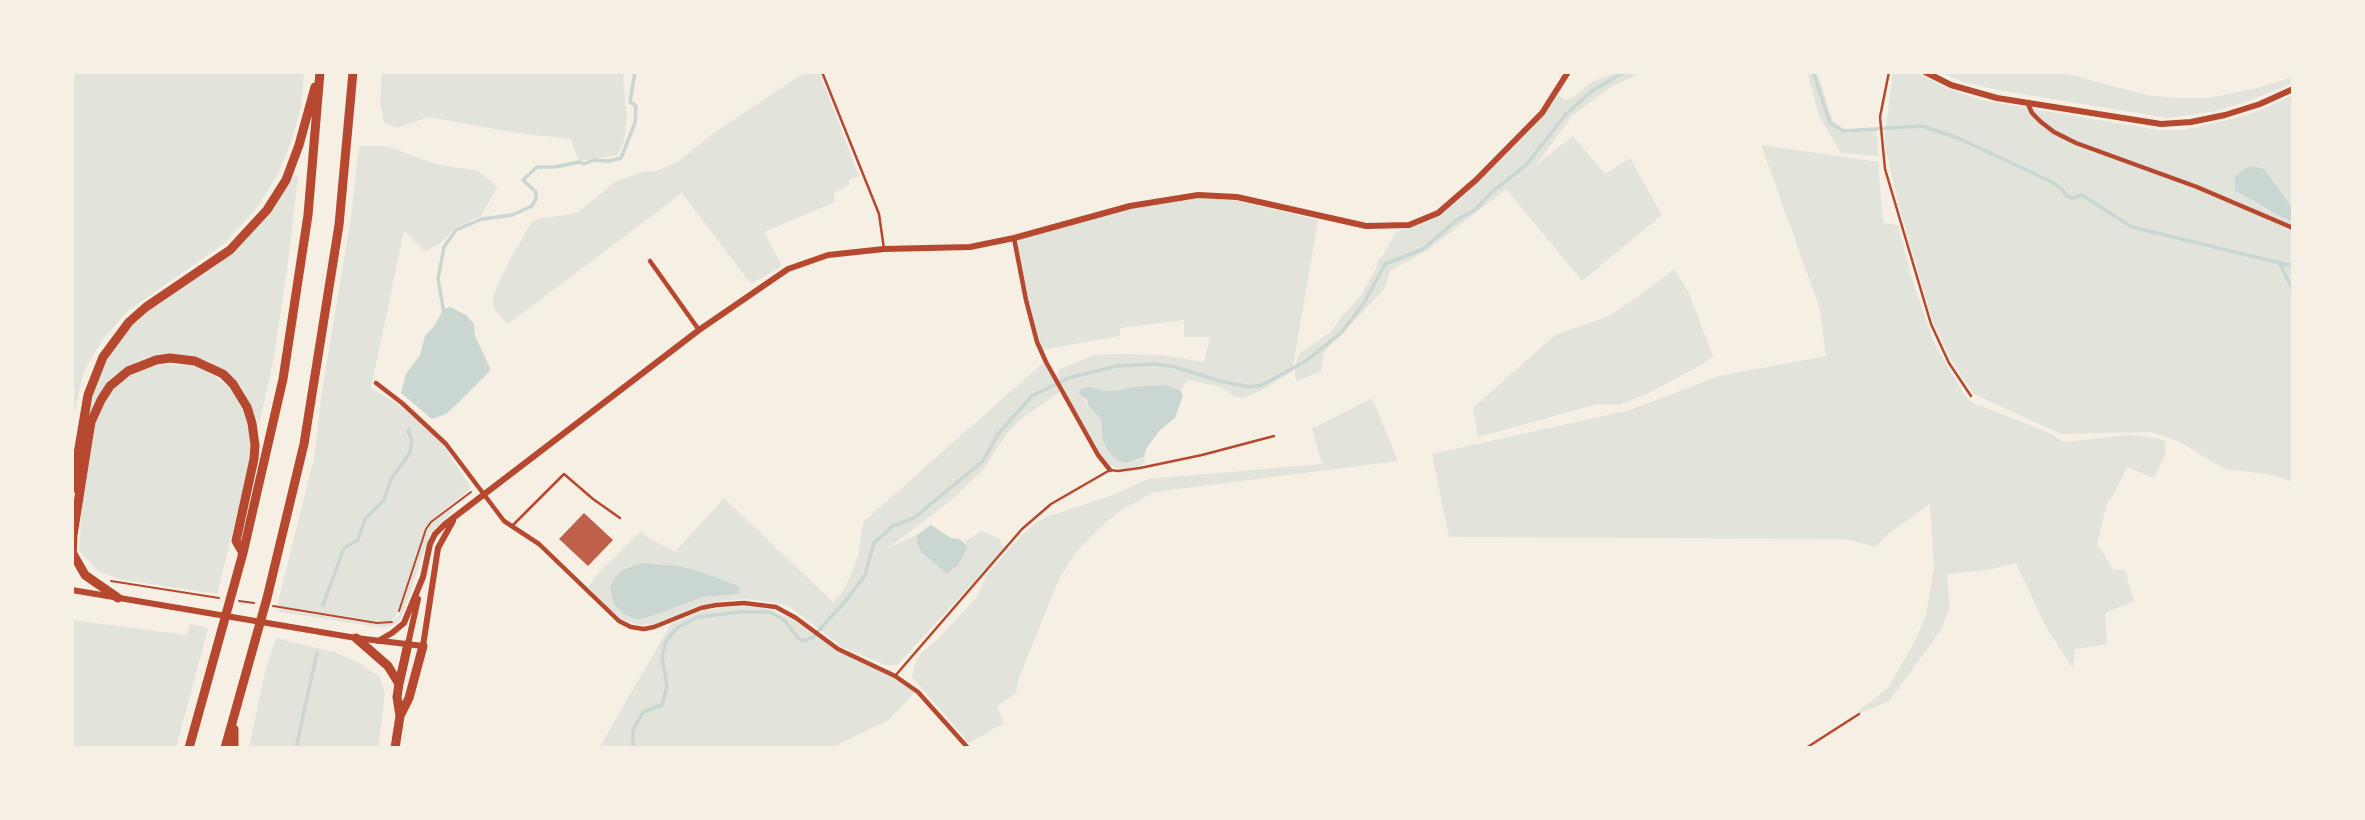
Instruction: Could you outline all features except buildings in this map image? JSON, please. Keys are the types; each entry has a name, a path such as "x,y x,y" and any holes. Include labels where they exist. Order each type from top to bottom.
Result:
{"highway":[{"path":"72,489 88,395 103,357 130,322 146,307 230,250 267,211 286,180 320,72"},
{"path":"189,748 243,554 283,379 307,215 320,72"},
{"path":"226,748 268,602 304,444 339,225 353,72"},
{"path":"72,559 73,535 91,422 101,400 110,386 128,371 146,363 170,358 195,361 223,374 233,384 253,423 255,445 236,541 243,554"},
{"path":"73,553 85,575 118,598"},
{"path":"356,638 388,666 399,684"},
{"path":"400,716 397,697 408,644"},
{"path":"395,748 400,716 409,698 423,646"},
{"path":"234,748 235,712"}],"main road":[{"path":"408,644 430,544 435,534 699,330 788,269 828,255 884,249 970,247 1014,238 1130,206 1198,195 1237,197 1366,226 1397,227 1417,223 1450,204 1513,144 1542,113 1568,72"},
{"path":"1926,72 1963,89 2028,104 2175,124 2245,109 2293,89"},
{"path":"72,590 356,638 423,646 438,548 456,516"},
{"path":"378,641 404,623 423,577"}],"street":[{"path":"2028,104 2040,122 2076,143 2197,187 2293,228"},
{"path":"1014,238 1031,321 1041,352 1098,455 1110,470"},
{"path":"650,261 699,330"},
{"path":"376,383 446,444 504,521 539,544 613,617 631,627 654,627 701,608 744,603 776,607 861,661 895,676 931,704 968,748"}],"lane":[{"path":"822,72 879,214 884,249"},
{"path":"1889,72 1880,117 1885,169 1931,324 1949,363 1971,397"},
{"path":"895,676 1036,515 1110,470 1140,468 1202,456 1275,436"},
{"path":"512,526 564,474 620,518"},
{"path":"1806,748 1859,714"}],"path":[{"path":"398,614 426,529 431,522 477,487"},
{"path":"106,580 255,604"},
{"path":"268,602 377,623 387,623 395,619"}],"shaded area":[{"path":"72,72 304,72 301,107 291,142 278,174 256,209 225,243 129,310 103,339 84,371 72,422"},
{"path":"382,72 625,72 623,78 627,118 624,141 617,155 579,161 571,139 517,133 429,117 397,128 384,123 380,101"},
{"path":"805,72 819,72 859,176 849,180 849,185 834,193 835,202 764,232 782,266 751,284 682,193 508,324 495,310 494,293 531,223 538,219 577,213 615,182 643,172 657,171 679,161 712,134"},
{"path":"1617,72 1643,72 1611,87 1573,115 1536,165 1573,136 1605,174 1630,158 1662,215 1582,281 1506,189 1428,250 1391,270 1383,291 1324,352 1321,371 1298,381 1294,375 1298,355 1332,331 1360,297 1376,269 1378,259 1382,257 1396,232 1428,222 1458,202 1533,128 1558,95 1566,100 1592,82"},
{"path":"1807,72 1817,72 1832,119 1846,133 1876,130 1879,156 1841,153 1819,116"},
{"path":"1893,72 1915,72 1944,87 1981,100 2157,130 2183,130 2224,121 2256,112 2293,95 2293,482 2274,475 2225,469 2178,441 2151,432 2061,434 1974,394 1951,360 1933,322 1898,203 1884,141"},
{"path":"1940,72 2061,72 2146,95 2177,98 2209,98 2293,77 2293,83 2216,111 2168,118 2003,91 1966,83"},
{"path":"1761,145 1878,162 1883,223 1898,225 1913,283 1935,345 1965,396 1976,406 2045,431 2064,442 2130,435 2157,438 2166,442 2165,455 2154,478 2127,467 2107,503 2097,544 2114,570 2125,570 2134,601 2105,613 2107,644 2075,649 2073,669 2046,627 2016,563 1987,570 1947,574 1950,608 1941,630 1889,701 1859,714 1858,711 1888,688 1915,641 1926,615 1934,567 1930,504 1888,534 1875,547 1846,539 1449,537 1432,454 1630,410 1719,376 1826,356 1820,309"},
{"path":"359,146 387,146 435,164 479,171 497,187 481,216 457,227 440,243 425,252 404,231 371,388 398,404 444,446 471,488 425,529 397,614 391,621 379,622 277,606 314,458 322,391 351,217"},
{"path":"2252,166 2264,169 2293,209 2293,221 2281,217 2235,190 2235,177"},
{"path":"292,174 298,177 288,262 274,357 259,425 244,390 232,377 209,361 168,354 145,358 125,367 109,379 91,413 88,412 101,369 130,328 151,309 213,268 236,249 272,209"},
{"path":"1209,198 1237,201 1318,220 1292,372 1242,398 1233,396 1222,387 1187,380 1181,391 1166,385 1104,391 1092,387 1079,394 1101,419 1103,441 1117,460 1136,461 1144,457 1145,463 1139,467 1119,469 1109,465 1099,455 1057,376 1060,369 1094,355 1162,355 1204,362 1210,337 1184,337 1184,320 1120,328 1120,336 1041,350 1032,321 1017,245 1019,239 1130,208"},
{"path":"1674,269 1688,291 1713,356 1651,392 1620,405 1598,404 1478,437 1473,408 1555,335 1609,316"},
{"path":"450,307 466,315 474,324 475,336 490,368 446,414 432,419 401,393 406,374 420,355 425,336 443,310"},
{"path":"1044,362 1061,391 1020,420 1007,433 982,471 954,498 890,547 917,535 921,552 947,574 968,546 965,542 981,531 1000,539 1004,549 897,665 885,665 842,647 790,607 776,603 746,599 719,601 653,624 639,625 619,618 588,587 599,572 641,531 675,552 724,498 833,602 843,591 854,568 863,522","holes":["655,563 702,572 738,594 704,597 646,618"]},
{"path":"163,364 196,366 212,375 227,385 239,400 249,421 251,458 217,594 118,579 97,570 79,551 82,502 99,411 120,383 140,370"},
{"path":"1166,385 1181,391 1183,395 1175,418 1160,430 1146,449 1144,457 1126,463 1117,460 1103,441 1101,419 1079,394 1080,389 1092,387 1104,391"},
{"path":"1372,398 1398,461 1155,492 1123,509 1099,528 1074,555 1059,579 1019,678 1016,693 997,706 1004,723 969,743 912,677 921,653 937,640 977,597 986,576 1011,547 1030,527 1046,517 1113,495 1148,479 1322,464 1312,429"},
{"path":"454,507 430,533 405,608 394,625 385,628 279,612 280,609 378,624 392,623 399,616 427,530 433,522"},
{"path":"931,525 968,546 958,565 947,574 921,552 917,544 917,535"},
{"path":"642,563 678,566 740,587 738,594 704,597 646,618 635,619 624,614 614,604 610,587 617,575 625,569"},
{"path":"729,607 760,607 794,620 837,651 892,677 915,692 889,720 836,748 599,748 671,624 702,611"},
{"path":"72,620 187,635 190,624 208,628 176,748 72,748"},
{"path":"276,638 337,653 380,677 385,694 378,748 249,748 265,672"}],"waterway":[{"path":"444,313 438,279 444,247 456,230 482,219 512,215 532,206 536,192 523,180 537,167 621,158 635,123 636,106 630,102 635,72"},
{"path":"633,748 633,730 643,712 662,705 667,686 662,656 666,641 677,628 698,617 770,612 785,621 799,639 805,641 813,637 865,575 874,543 893,526 914,518 983,461 998,434 1032,396 1068,378 1117,366 1155,364 1249,387 1262,385 1306,361 1341,333 1364,303 1385,264 1423,249 1457,220 1476,209 1527,164 1566,114 1592,91 1624,72"},
{"path":"1813,72 1830,123 1844,131 1922,126 1958,138 2052,182 2062,189 2066,196 2073,198 2082,195 2132,227 2293,264"},
{"path":"2279,262 2293,290"},
{"path":"323,605 344,548 358,540 365,519 384,500 391,479 410,453 410,429"},
{"path":"296,748 317,653"}]}
